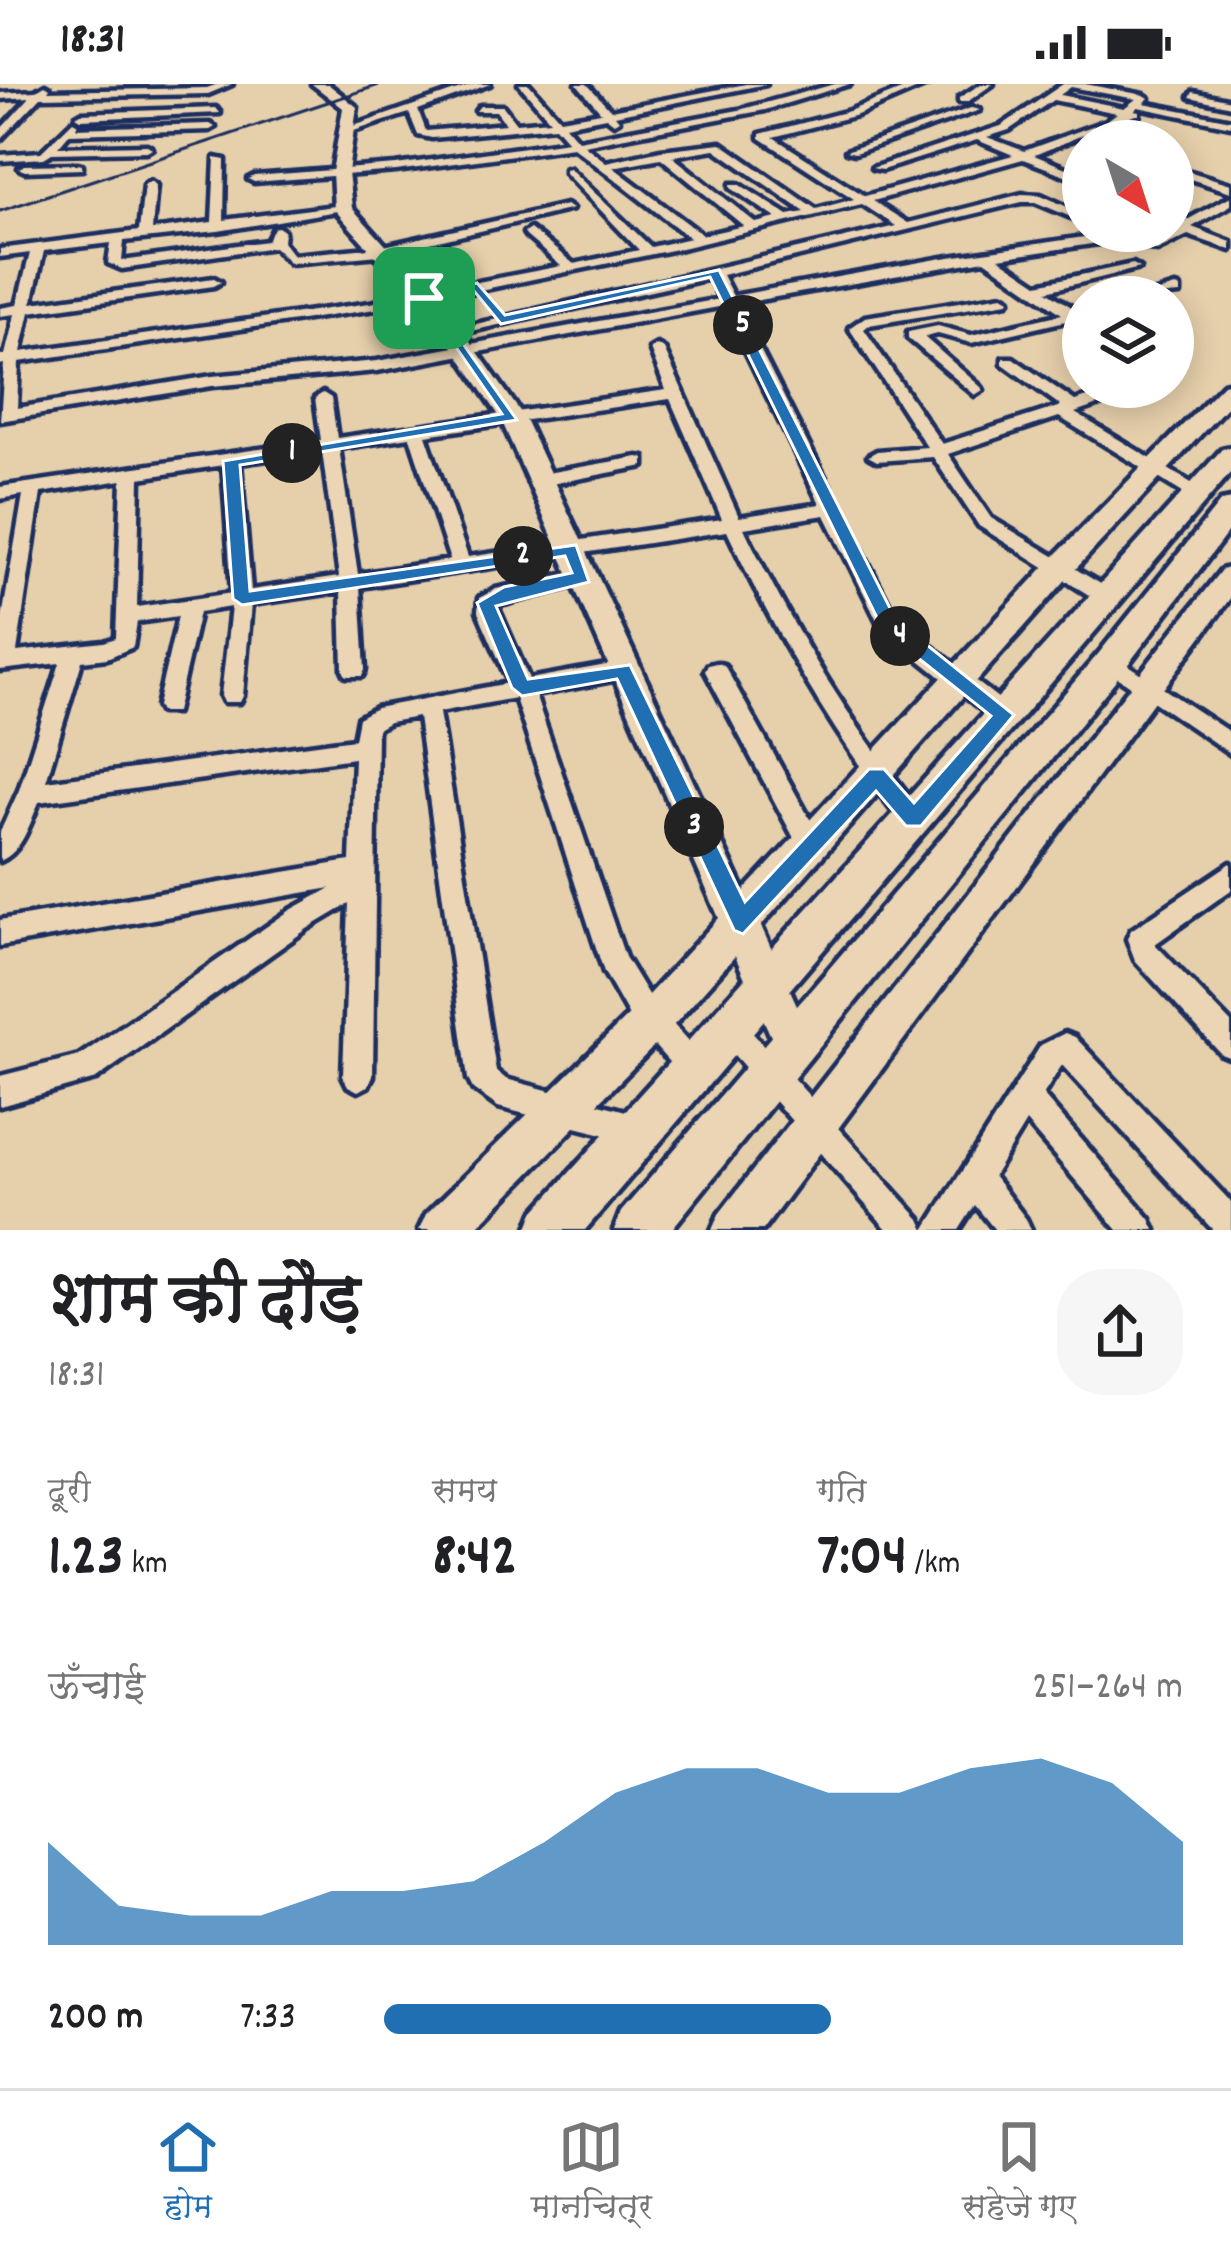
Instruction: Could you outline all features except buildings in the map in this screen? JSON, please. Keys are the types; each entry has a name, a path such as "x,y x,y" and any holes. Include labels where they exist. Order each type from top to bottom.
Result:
{"main road":[{"path":"319,84 350,107 341,175 343,209 459,339 512,417 623,670 771,982 784,1059"},
{"path":"442,1230 652,1021 876,776 957,680 1231,389"},
{"path":"639,1230 1112,662 1214,501 1231,455"},
{"path":"552,1230 1107,597 1214,501"},
{"path":"735,1230 1231,577"}],"street":[{"path":"0,137 6,125 49,84"},
{"path":"0,95 208,91 227,84"},
{"path":"350,129 484,84"},
{"path":"524,84 576,144 698,238"},
{"path":"582,84 626,134"},
{"path":"688,84 728,116"},
{"path":"802,84 863,109"},
{"path":"254,179 341,175 576,144 758,110 845,84"},
{"path":"905,227 764,136 863,109 924,84"},
{"path":"963,100 988,84"},
{"path":"1181,113 1203,84"},
{"path":"413,110 427,135 609,115 753,85"},
{"path":"6,359 424,298 812,212 1024,157 1138,109 1142,98 1066,85 1010,126 878,168"},
{"path":"638,87 657,106"},
{"path":"50,150 102,93"},
{"path":"1193,95 1231,103"},
{"path":"1050,96 1231,123"},
{"path":"480,109 499,107 523,151"},
{"path":"758,110 787,130"},
{"path":"851,151 975,110"},
{"path":"81,116 216,111"},
{"path":"808,126 822,134"},
{"path":"67,131 210,127"},
{"path":"978,137 1062,171"},
{"path":"837,143 913,188"},
{"path":"606,165 721,146 812,212"},
{"path":"0,158 50,150 147,148"},
{"path":"661,153 751,225"},
{"path":"218,227 219,160"},
{"path":"0,168 78,167"},
{"path":"569,171 646,249"},
{"path":"1194,177 1231,188"},
{"path":"145,236 150,185"},
{"path":"735,186 784,218"},
{"path":"38,248 6,359 4,416 212,381 376,366 501,320 1031,196 1062,209"},
{"path":"1194,222 1231,200"},
{"path":"0,253 343,209"},
{"path":"277,218 276,242 290,260 380,250 566,209"},
{"path":"1194,229 1231,246"},
{"path":"530,233 570,267"},
{"path":"118,239 117,265 276,242"},
{"path":"459,339 732,301 1062,245"},
{"path":"988,256 1062,304"},
{"path":"1036,289 1132,268"},
{"path":"714,272 889,625 1004,715"},
{"path":"0,312 214,282"},
{"path":"477,286 501,320"},
{"path":"1003,299 856,326 986,522 1107,597"},
{"path":"975,390 913,334 938,330 971,339 1062,318"},
{"path":"657,349 733,521 794,642 876,776 914,819"},
{"path":"1008,361 1068,410 1157,470 1214,501"},
{"path":"0,493 328,449 676,393"},
{"path":"323,398 350,583 354,670"},
{"path":"877,456 936,452 1074,408"},
{"path":"417,434 461,564"},
{"path":"231,461 242,599 232,696"},
{"path":"541,480 638,462"},
{"path":"34,488 2,662 122,645 130,616 130,475"},
{"path":"130,616 827,508"},
{"path":"583,577 510,592 486,603 522,688 614,963 652,1021 694,1069"},
{"path":"168,706 190,608"},
{"path":"0,850 12,839 30,793 74,654"},
{"path":"1112,662 1231,745"},
{"path":"358,1076 366,724 373,717 623,670"},
{"path":"716,671 812,847"},
{"path":"427,706 483,1079 498,1092 641,1129"},
{"path":"30,793 363,747"},
{"path":"1231,875 1141,939 1144,951 1231,1044"},
{"path":"0,933 361,877"},
{"path":"0,1090 86,1069 361,877"},
{"path":"730,1029 784,1059 816,1123 909,1230"},
{"path":"941,1230 1056,1049 1072,1051 1231,1226"},
{"path":"1025,1098 1139,1230"},
{"path":"974,1178 1015,1230"}],"railway":[{"path":"0,211 382,84"}],"route":[{"path":"714,272 889,625 1004,715 914,819 876,776 743,922 623,670 522,688 486,603 510,592 583,577 570,550 242,599 231,461 512,417 491,381 424,298 477,286 501,320 714,272"}]}
